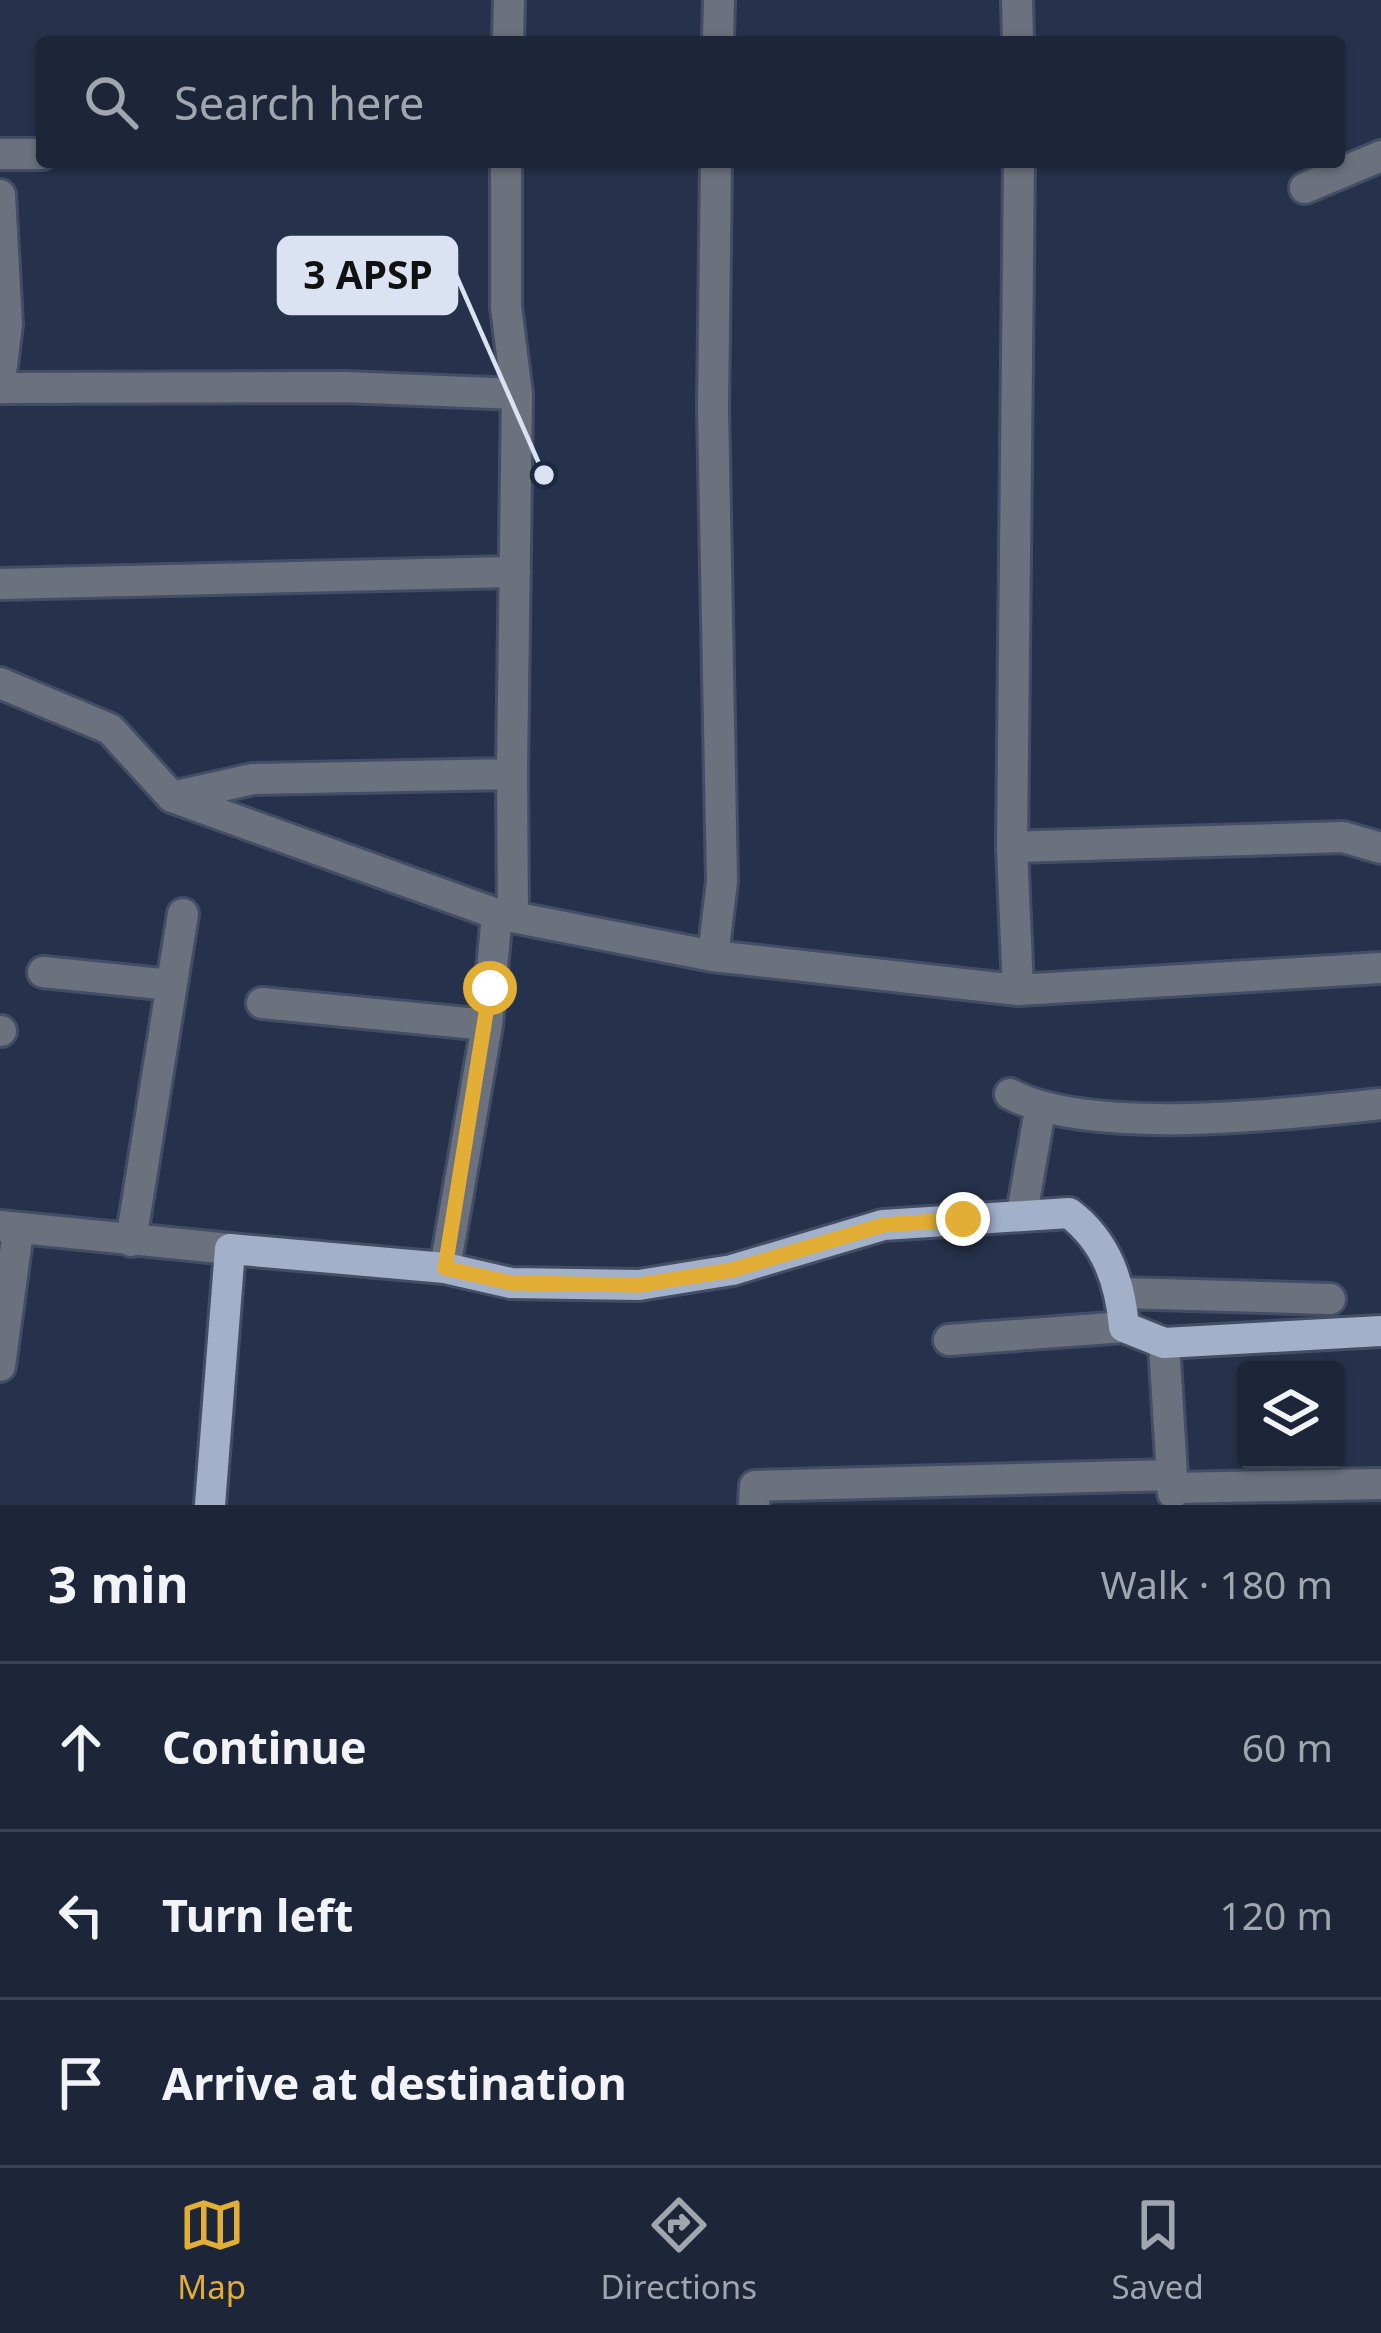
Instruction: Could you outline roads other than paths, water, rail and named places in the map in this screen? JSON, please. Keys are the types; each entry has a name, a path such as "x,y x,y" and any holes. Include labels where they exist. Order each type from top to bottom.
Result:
{"main road":[{"path":"210,1505 230,1249 445,1268 511,1283 639,1285 732,1270 883,1225 1069,1213 1095,1232 1121,1293 1124,1327 1164,1343 1381,1331"}],"street":[{"path":"508,0 508,36"},
{"path":"718,36 719,0"},
{"path":"1017,0 1018,36"},
{"path":"0,154 36,154"},
{"path":"1305,188 1381,156"},
{"path":"445,1268 505,915 512,774 517,394 506,307 506,168"},
{"path":"713,956 722,880 713,409 716,168"},
{"path":"1018,990 1012,847 1019,168"},
{"path":"0,194 7,324 0,385 345,387 517,394"},
{"path":"0,583 515,572"},
{"path":"0,683 110,729 172,797 505,915 713,956 1018,990 1381,968"},
{"path":"172,797 253,778 512,774"},
{"path":"1012,847 1343,837 1381,848"},
{"path":"131,1241 151,1143 183,914"},
{"path":"43,972 170,985"},
{"path":"262,1003 487,1024"},
{"path":"1010,1094 1040,1110 1205,1120 1381,1104"},
{"path":"1022,1213 1040,1110"},
{"path":"0,1366 9,1228 230,1249"},
{"path":"1121,1293 1330,1299"},
{"path":"949,1340 1124,1327"},
{"path":"1164,1343 1172,1490"},
{"path":"754,1505 755,1486 913,1495 1381,1484"}],"place":[{"name":"3 APSP","path":"544,475"}]}
